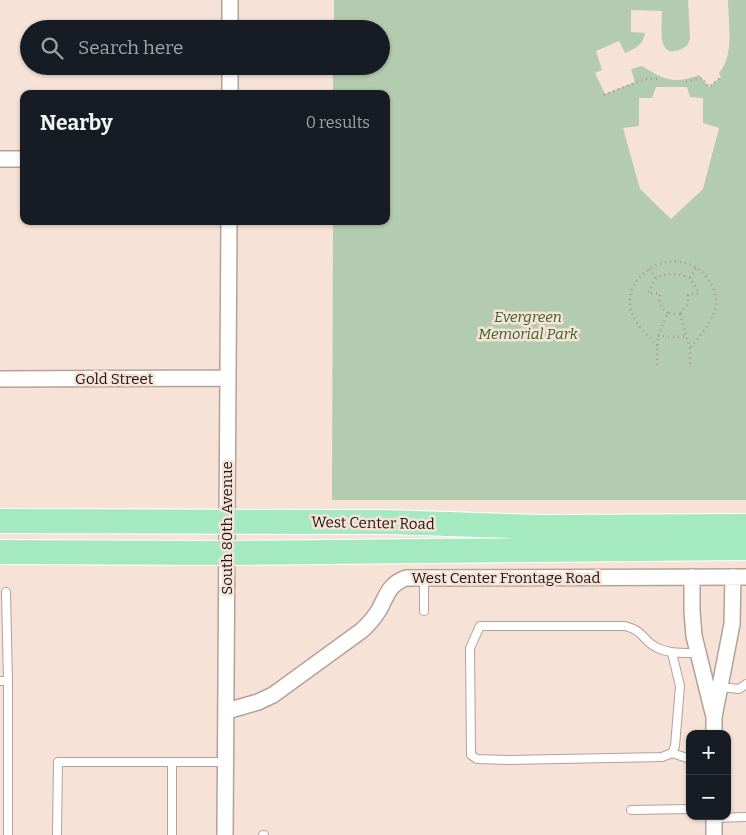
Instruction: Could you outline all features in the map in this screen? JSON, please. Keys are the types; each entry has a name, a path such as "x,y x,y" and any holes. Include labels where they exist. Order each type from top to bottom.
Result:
{"main road":[{"name":"West Center Road","path":"0,521 386,522 542,527 746,526"},
{"name":"West Center Road","path":"0,552 226,553 746,548"}],"street":[{"path":"230,0 230,20"},
{"path":"230,75 230,90"},
{"path":"0,159 20,159"},
{"name":"South 80th Avenue","path":"225,835 229,225"},
{"name":"Gold Street","path":"0,379 228,378"},
{"path":"692,577 692,618 698,653 714,717"},
{"path":"714,730 714,717 740,577"},
{"name":"West Center Frontage Road","path":"227,711 258,702 273,695 368,625 379,610 390,587 406,578 740,577"},
{"path":"714,820 714,835"}],"lane":[{"path":"424,578 424,611"},
{"path":"6,592 4,727 8,835"},
{"path":"672,653 680,686 676,746 672,753 662,757 477,759 471,755 470,648 480,626 625,626 637,629 652,645 672,653 698,653"},
{"path":"720,687 739,689 746,684"},
{"path":"672,753 686,758"},
{"path":"57,835 58,762 226,762"},
{"path":"172,762 172,835"},
{"path":"631,810 686,809"},
{"path":"731,817 746,817"}],"path":[{"path":"686,82 702,78 709,87 721,77"},
{"path":"604,94 645,79 658,79"},
{"path":"657,346 636,323 631,309 630,297 638,279 649,270 674,260 696,267 705,274 715,290 716,306 705,329 690,348"},
{"path":"690,278 696,267"},
{"path":"649,270 656,278"},
{"path":"663,274 678,274 690,278 699,293 688,295 688,304 680,314 668,313 662,309 660,294 648,293 656,278 663,274"},
{"path":"657,365 658,336 668,313"},
{"path":"680,314 688,336 690,365"},
{"path":"658,336 678,338 688,336"}],"green space":[{"name":"Evergreen Memorial Park","path":"334,0 688,0 690,39 687,46 677,51 670,51 665,48 662,35 662,11 631,10 631,32 645,33 641,43 636,48 625,53 619,41 596,51 602,70 595,73 605,94 635,82 631,69 642,66 669,79 682,80 699,75 709,87 721,77 719,73 724,66 729,48 728,0 746,0 746,500 332,500 333,225 390,225 390,90 333,90 333,75 390,75 390,20 334,20","holes":["656,87 687,87 690,97 703,98 703,123 719,128 703,189 671,219 640,189 623,128 639,126 639,98 652,98"]}]}
